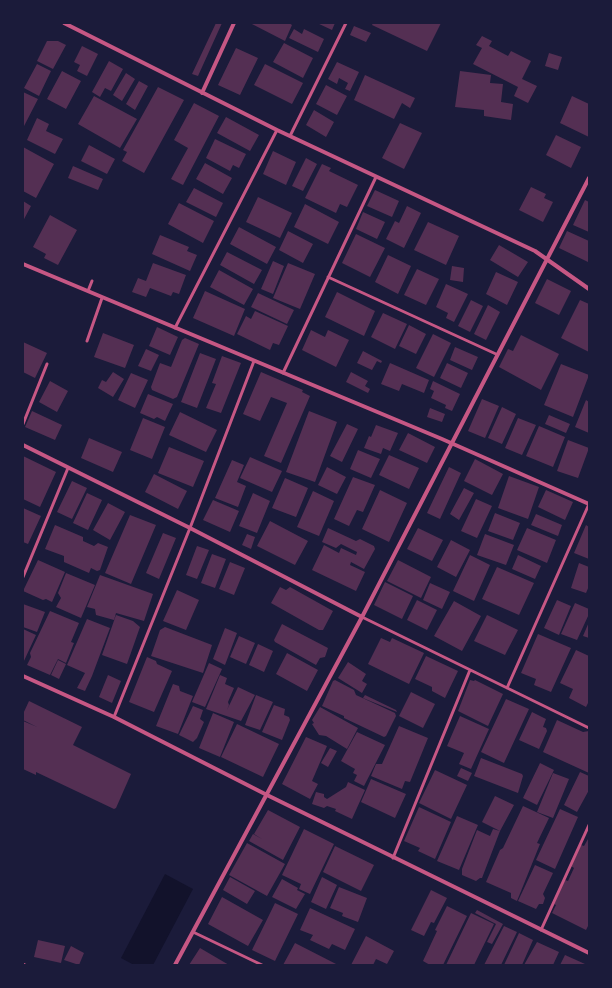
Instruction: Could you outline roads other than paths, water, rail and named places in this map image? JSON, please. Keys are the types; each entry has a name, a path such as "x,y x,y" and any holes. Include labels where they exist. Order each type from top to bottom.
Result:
{"street":[{"path":"64,23 277,130 535,251 589,289"},
{"path":"202,93 234,23"},
{"path":"175,965 362,617 496,354 589,178"},
{"path":"23,264 589,504"},
{"path":"23,445 190,528 362,617"},
{"path":"23,676 114,717 393,858 589,953"}],"lane":[{"path":"290,136 346,23"},
{"path":"175,328 277,130"},
{"path":"283,373 376,177"},
{"path":"328,277 496,354"},
{"path":"88,291 92,281"},
{"path":"88,342 102,298"},
{"path":"114,717 190,528 254,361"},
{"path":"23,424 48,364"},
{"path":"23,576 68,468"},
{"path":"507,688 589,504"},
{"path":"362,617 589,728"},
{"path":"393,858 470,670"},
{"path":"540,930 589,825"},
{"path":"193,932 262,965"}]}
